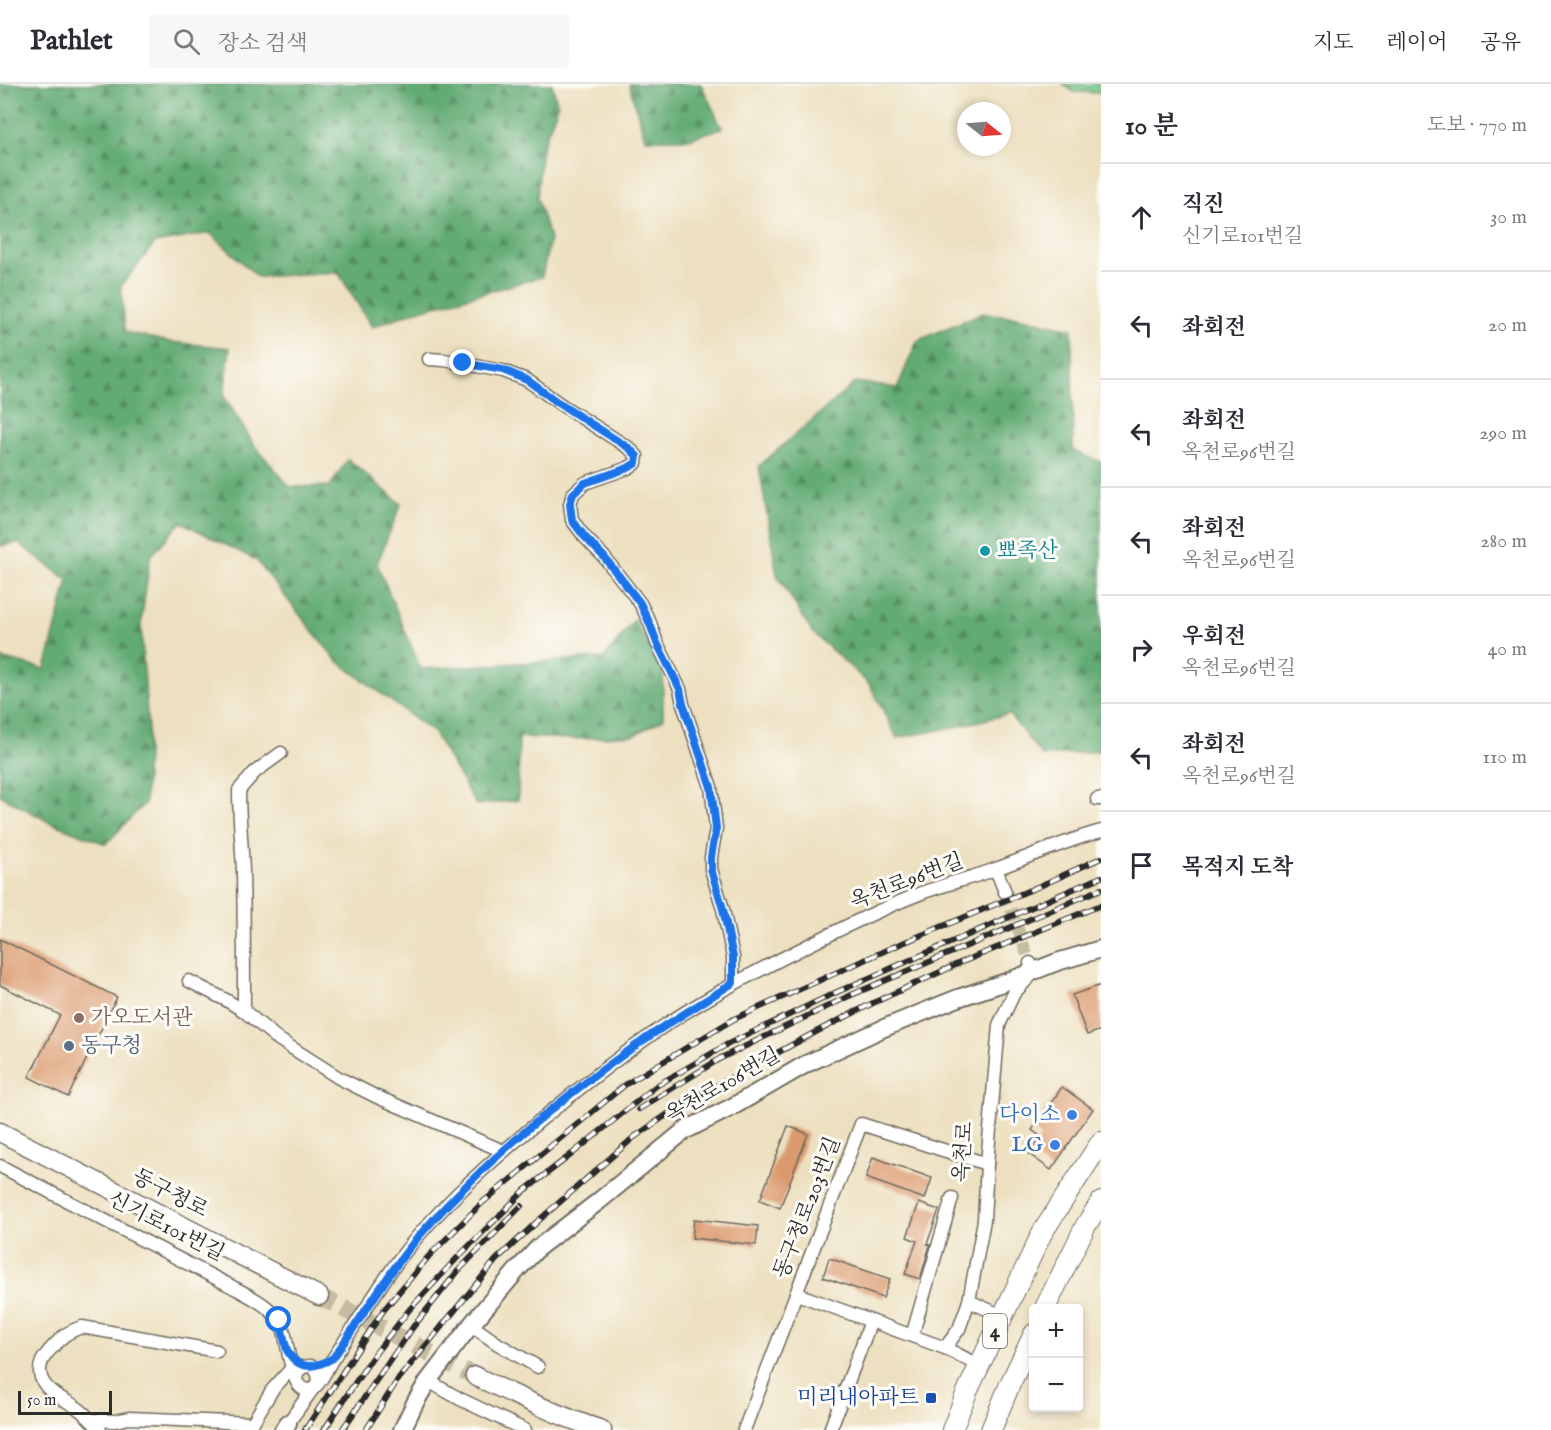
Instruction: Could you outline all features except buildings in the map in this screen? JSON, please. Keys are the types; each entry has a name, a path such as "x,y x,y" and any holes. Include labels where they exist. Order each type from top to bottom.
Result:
{"main road":[{"name":"동구청로","path":"0,1132 318,1296"},
{"name":"4","path":"952,1430 1041,1233 1101,1142"},
{"path":"1047,1304 1086,1225 1101,1202"},
{"name":"4","path":"991,1430 1029,1344"},
{"path":"476,1376 520,1398 602,1430"}],"street":[{"path":"429,359 503,370 527,380 629,448 637,456 636,463 628,468 585,483 573,494 570,504 572,520 640,603 680,689 711,787 716,828 711,869 723,909 733,957 733,983"},
{"path":"244,1011 245,937 239,790 255,772 281,753"},
{"name":"옥천로96번길","path":"285,1426 317,1384 399,1260 425,1229 503,1151 589,1080 643,1040 733,983 843,928 915,896 996,869 1078,837 1101,831"},
{"path":"996,869 1005,892"},
{"name":"옥천로106번길","path":"402,1430 428,1381 518,1269 539,1247 684,1131 732,1107 806,1064 865,1037 1032,967 1101,949"},
{"name":"옥천로","path":"945,1348 959,1329 969,1301 984,1220 999,1025 1014,993 1032,967"},
{"path":"189,981 244,1011 279,1039 339,1078 375,1096 503,1151"},
{"name":"동구청로203번길","path":"744,1430 861,1124 987,1164"},
{"name":"신기로101번길","path":"0,1166 263,1305 279,1320 295,1378"},
{"path":"912,1336 952,1198"},
{"path":"797,1294 945,1348 980,1365"},
{"path":"969,1301 1002,1316"},
{"path":"830,1430 871,1322"},
{"path":"471,1325 498,1344 538,1366"},
{"path":"217,1351 82,1327 67,1332 42,1359 40,1372 42,1381 51,1391 76,1407 95,1425 129,1418 250,1426 272,1390 295,1378"},
{"path":"288,1351 300,1364 308,1366 320,1365 333,1358"},
{"path":"285,1426 297,1399 295,1378 297,1371 308,1366"},
{"path":"295,1378 306,1390 317,1384 318,1373 308,1366"},
{"path":"428,1381 525,1430"}],"green space":[{"path":"0,84 552,84 558,106 542,147 537,198 550,239 542,277 416,311 372,327 338,272 258,277 210,233 155,243 121,286 125,332 170,342 230,348 224,396 254,445 290,487 330,486 348,459 401,504 377,564 421,669 604,658 634,620 663,671 663,719 634,735 573,739 519,737 518,800 476,805 434,733 336,660 256,560 181,522 150,557 141,625 148,728 145,803 106,844 49,822 0,795 0,658 45,669 68,580 18,543 0,546"},
{"path":"629,84 701,84 722,128 689,139 645,139"},
{"path":"1063,84 1101,84 1101,93 1074,92"},
{"path":"981,313 1018,317 1072,329 1073,451 1101,462 1101,751 1042,756 1009,714 897,738 870,685 812,632 777,575 759,466 856,382 897,388 917,341"}],"tunnel":[{"path":"1005,892 1030,963"},
{"path":"319,1296 475,1376"}],"railway":[{"path":"305,1430 383,1311 429,1256 482,1203 626,1084 734,1019 893,947 1101,858"},
{"path":"324,1430 371,1359 409,1310 458,1257 524,1191 656,1086 726,1045 837,992 1101,877"},
{"path":"639,1109 721,1058 849,996 1101,889"},
{"path":"366,1430 397,1381 496,1260 633,1138 684,1103 873,1003 962,962 1101,905"},
{"path":"342,1430 413,1327 458,1271 521,1206"}],"place":[{"name":"뾰족산","path":"985,551"},
{"name":"가오도서관","path":"79,1018"},
{"name":"동구청","path":"69,1046"},
{"name":"다이소","path":"1072,1115"},
{"name":"LG","path":"1055,1145"},
{"name":"미리내아파트","path":"931,1398"}],"route":[{"path":"279,1320 288,1351 300,1364 320,1365 333,1358 393,1268 425,1229 503,1151 589,1080 643,1040 733,983 733,957 723,909 711,869 716,828 711,787 680,689 640,603 572,520 570,504 573,494 585,483 628,468 636,463 637,456 629,448 527,380 503,370 463,363"}]}
